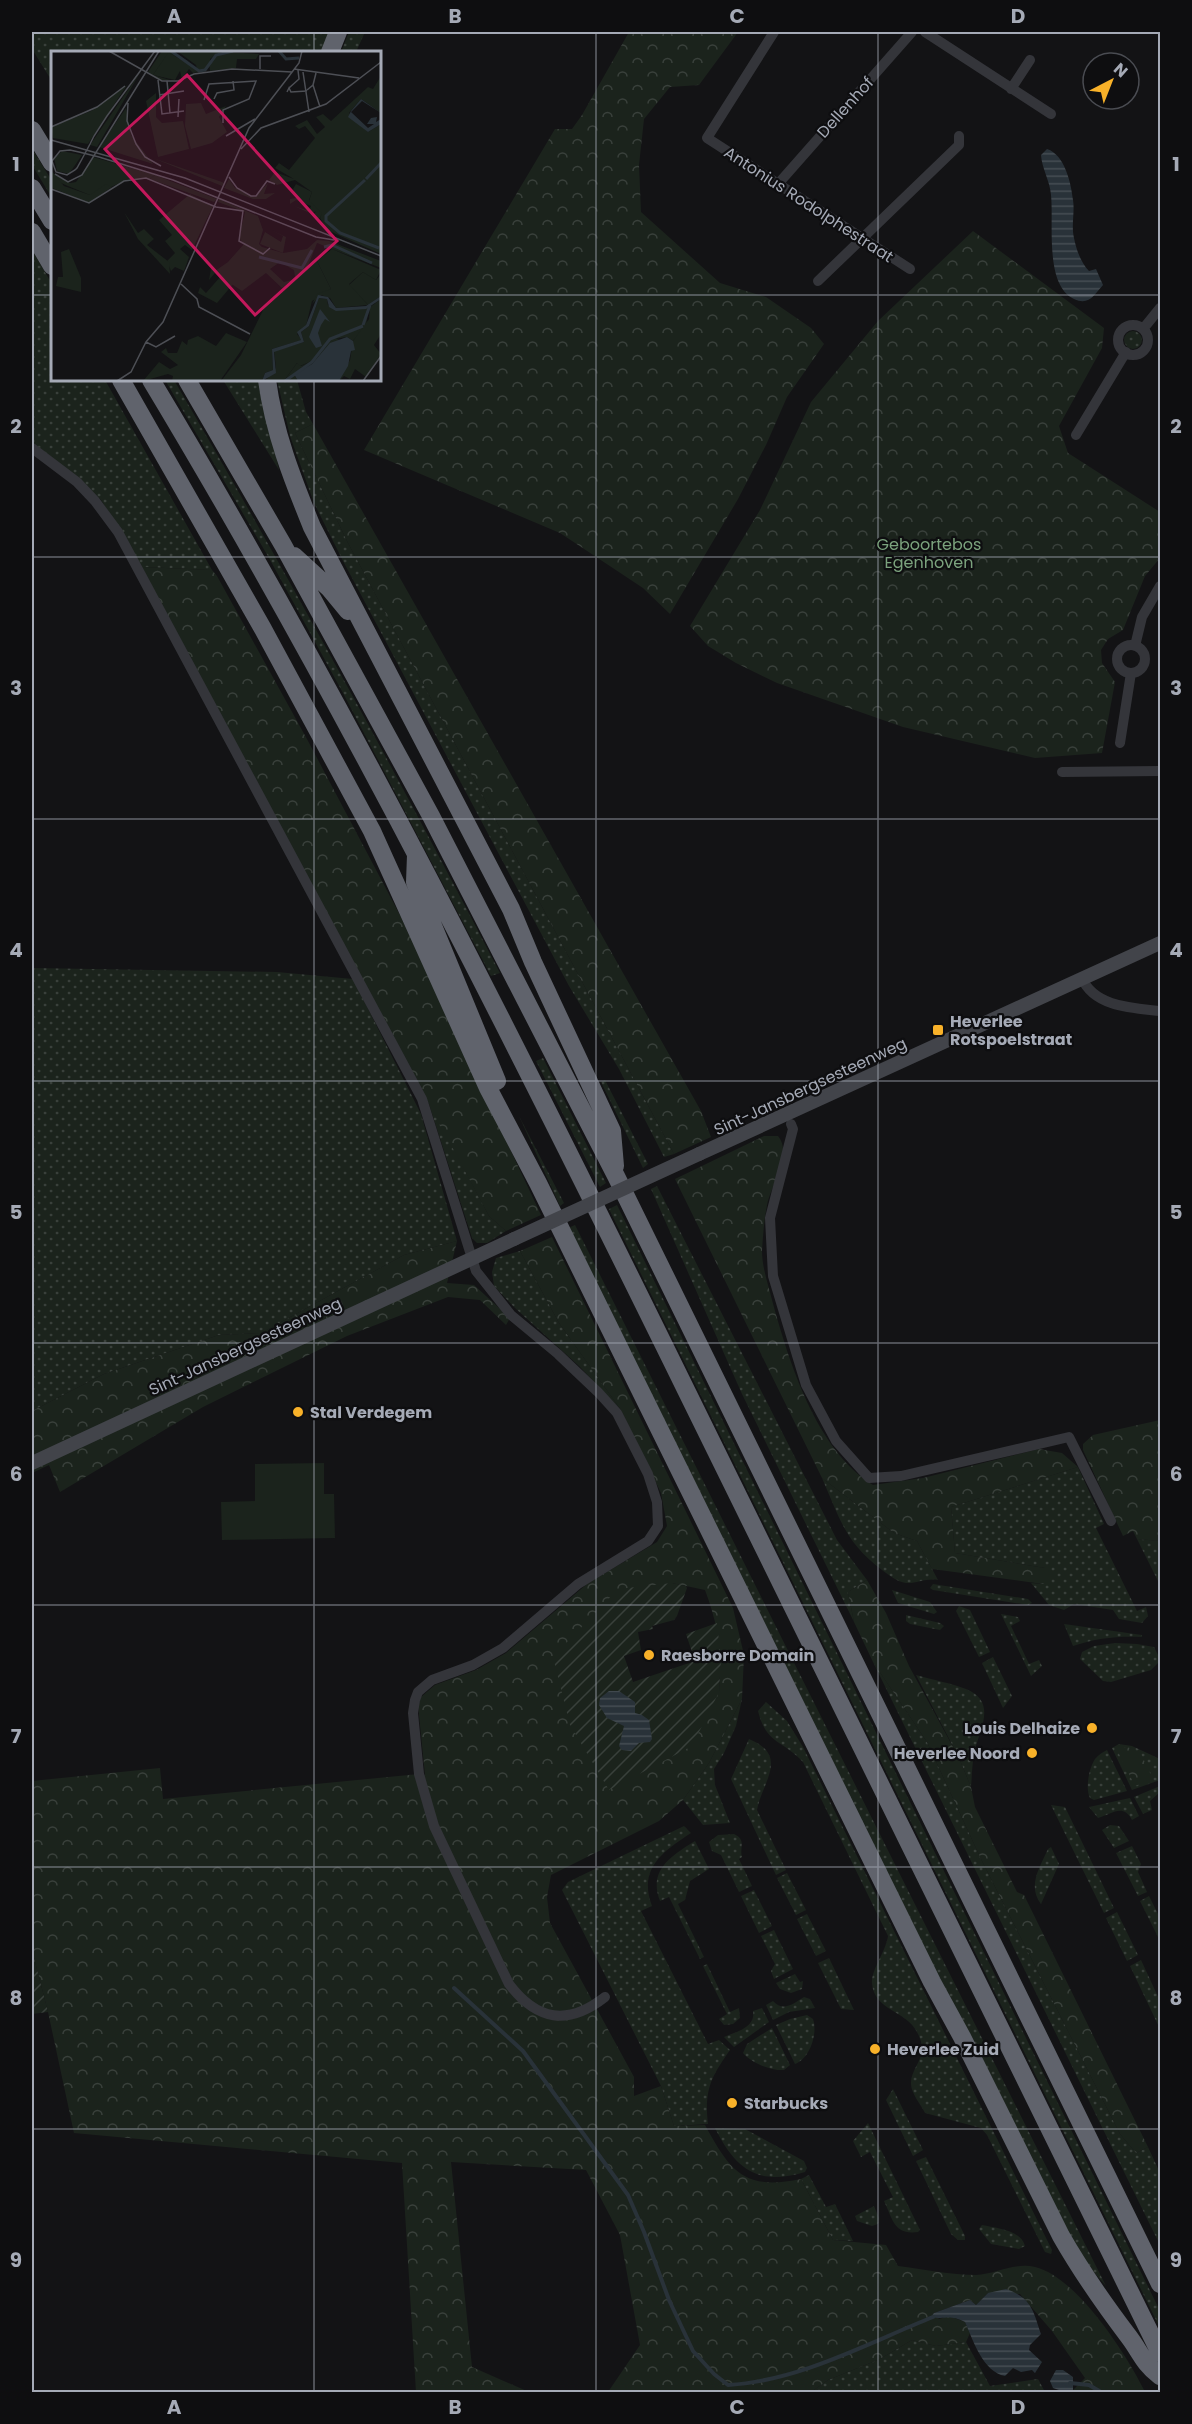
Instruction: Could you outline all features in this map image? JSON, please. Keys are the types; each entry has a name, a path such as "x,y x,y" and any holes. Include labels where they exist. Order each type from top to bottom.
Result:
{"highway":[{"path":"330,51 338,32"},
{"path":"32,130 51,161"},
{"path":"32,188 51,219"},
{"path":"32,232 51,264"},
{"path":"122,381 263,628 372,831 488,1088 538,1183 927,1972 1061,2236 1079,2267 1138,2349 1146,2365 1161,2376"},
{"path":"152,381 220,494 416,853 588,1190 1161,2353"},
{"path":"188,381 283,545 431,816 616,1176 1161,2283"},
{"path":"267,381 272,414 287,466 312,527 512,909 533,962 612,1131 616,1176"},
{"path":"283,545 329,588 369,639"},
{"path":"416,853 415,882 538,1183"}],"main road":[{"name":"Sint-Jansbergsesteenweg","path":"32,1463 514,1239 1161,943"}],"street":[{"name":"Antonius Rodolphestraat","path":"774,32 707,138 910,269"},
{"name":"Dellenhof","path":"778,184 912,32"},
{"path":"925,32 1051,114"},
{"path":"1011,89 1029,60"},
{"path":"818,281 959,145 959,136"},
{"path":"1143,329 1161,308"},
{"path":"1133,325 1143,329 1148,341 1144,350 1135,355 1126,352 1120,345 1121,332 1133,325"},
{"path":"1076,435 1126,352"},
{"path":"32,448 77,482 95,501 118,532 422,1099 476,1271 511,1315 558,1354 617,1413 648,1474 657,1502 658,1526 648,1541 578,1584 503,1648 473,1665 432,1680 418,1692 413,1713 419,1774 434,1826 509,1984 522,2001 539,2011 556,2015 574,2015 605,1997"},
{"path":"1135,646 1142,617 1161,586"},
{"path":"1125,646 1135,646 1142,651 1145,661 1141,669 1131,673 1122,670 1117,657 1125,646"},
{"path":"1120,743 1131,673"},
{"path":"1062,772 1161,771"},
{"path":"1082,978 1089,991 1106,1001 1161,1011"},
{"path":"791,1124 793,1129 770,1218 773,1276 806,1385 836,1441 869,1478 901,1476 1069,1437 1110,1521"}],"green space":[{"path":"32,32 329,32 322,51 51,51 51,90 50,78 32,49"},
{"path":"349,32 365,32 356,51 341,51"},
{"path":"629,32 738,32 699,85 670,87 644,119 639,165 641,212 720,283 766,297 811,328 824,344 787,397 766,445 738,499 670,614 643,588 560,533 364,450 555,129 572,129"},
{"path":"32,149 51,179 51,196 32,165"},
{"name":"Geboortebos Egenhoven","path":"973,231 1104,328 1102,348 1059,426 1068,453 1160,512 1160,558 1145,576 1123,630 1108,639 1101,650 1102,663 1115,682 1102,753 1035,758 903,727 777,683 708,646 690,626 760,510 811,402 878,321"},
{"path":"32,250 51,282 51,381 106,381 212,570 142,567 101,500 77,477 32,442"},
{"path":"1133,331 1139,334 1142,340 1139,346 1133,349 1127,346 1124,340 1127,334"},
{"path":"166,381 175,381 300,600 500,973 491,976 343,693 269,558"},
{"path":"224,381 261,381 279,470"},
{"path":"277,381 297,381 306,412 313,424 295,433 348,543 674,1154 664,1157 619,1069 569,986 343,561 314,503 290,436"},
{"path":"313,424 701,1111 711,1137 674,1154 348,543 295,433"},
{"path":"142,567 212,570 217,576 402,919 541,1215 506,1231 489,1216"},
{"path":"32,968 277,972 353,979 421,1114 457,1241 404,1255 261,1333 219,1335 104,1374 32,1411"},
{"path":"543,1058 606,1183 600,1187 536,1061"},
{"path":"605,1080 648,1164 643,1168 601,1082"},
{"path":"427,1098 489,1216 506,1231 487,1243 477,1243 472,1238"},
{"path":"519,1116 564,1203 560,1206"},
{"path":"764,1136 778,1136 783,1152 780,1170 766,1211 762,1251 764,1269 796,1377 820,1427 853,1470 873,1485 923,1478 1039,1449 1062,1453 1078,1467 951,1507 955,1553 1045,1568 1050,1573 1049,1580 1043,1584 932,1569 917,1541 894,1533 822,1478 675,1179"},
{"path":"657,1186 837,1540 867,1580 848,1592 854,1622 742,1394 651,1189"},
{"path":"617,1205 1160,2311 1160,2328 609,1209"},
{"path":"575,1225 1106,2286 1083,2260 1061,2226 568,1228"},
{"path":"552,1237 733,1608 744,1655 742,1699 709,1763 683,1800 659,1821 551,1875 547,1897 550,1923 634,2077 634,2096 661,2086 674,2126 705,2125 723,2155 741,2174 765,2182 801,2179 833,2240 886,2245 898,2266 976,2275 1028,2266 1051,2274 1084,2301 1099,2319 1126,2358 1145,2392 1071,2392 1085,2378 1052,2331 1020,2294 988,2293 976,2305 970,2300 934,2313 939,2319 949,2316 965,2322 970,2333 966,2342 936,2346 912,2340 880,2359 828,2380 811,2392 608,2392 640,2345 620,2235 586,2170 451,2162 472,2367 529,2392 416,2392 402,2163 74,2133 32,1950 32,1781 160,1768 163,1799 425,1775 418,1705 421,1697 435,1685 476,1670 506,1653 587,1584 657,1542 667,1526 661,1493 621,1410 559,1323 520,1251","holes":["672,1583 705,1590 714,1616 718,1640 719,1692 570,1725"]},
{"path":"457,1241 447,1283 474,1285 510,1318 506,1325 480,1300 448,1297 347,1336 203,1407 60,1492 49,1465 32,1473 32,1411 104,1374 219,1335 261,1333 404,1255"},
{"path":"520,1251 559,1323 621,1410 579,1366 494,1286 492,1272 496,1258"},
{"path":"1160,1420 1160,1541 1137,1539 1133,1531 1123,1536 1083,1450 1083,1444 1093,1435"},
{"path":"324,1463 324,1494 334,1494 335,1538 222,1540 221,1502 255,1501 255,1464"},
{"path":"1078,1467 1104,1524 1096,1528 1137,1611 1146,1607 1148,1616 1142,1623 1119,1619 1113,1610 1074,1604 1064,1610 1049,1605 1031,1583 1043,1584 1045,1568 955,1553 951,1507"},
{"path":"822,1478 894,1533 917,1541 938,1580 909,1583 896,1580 870,1560 845,1529"},
{"path":"1137,1539 1160,1541 1160,1585"},
{"path":"867,1580 886,1613 909,1666 959,1758 971,1787 975,1807 1017,1892 1024,1895 1148,2147 1136,2153 1120,2134 981,1859 927,1742 873,1662 854,1622 848,1592"},
{"path":"672,1583 687,1588 677,1616 674,1620 652,1626 653,1629 638,1632 641,1650 624,1656 633,1682 695,1661 686,1634 717,1623 721,1659 719,1692 692,1746 609,1790 570,1725 553,1657 618,1589"},
{"path":"933,1584 1028,1599 1032,1603 1028,1605 933,1590 930,1588"},
{"path":"892,1590 930,1602 937,1612 934,1614 898,1603"},
{"path":"959,1606 970,1610 990,1652 979,1657 956,1611"},
{"path":"1001,1614 1018,1617 1020,1621 1011,1626 1029,1664 1039,1660 1042,1666 1031,1676"},
{"path":"906,1615 944,1626 940,1630 910,1624 906,1621"},
{"path":"1064,1624 1142,1635 1142,1637 1107,1638 1073,1646"},
{"path":"1115,1643 1154,1647 1158,1655 1158,1663 1151,1670 1111,1682 1103,1681 1080,1659 1082,1652 1094,1646"},
{"path":"993,1657 1012,1696 1003,1708 982,1663"},
{"path":"873,1662 927,1742 981,1859 1120,2134 1136,2153 1148,2147 1160,2173 1160,2245"},
{"path":"916,1675 966,1689 982,1702 984,1718 974,1754 971,1787 959,1758"},
{"path":"742,1699 736,1726 714,1769 715,1785 730,1823 703,1825 683,1800 709,1763"},
{"path":"766,1702 787,1721 803,1747 1052,2250 1051,2254 1045,2252 987,2135 981,2128 925,2113 914,2095 911,2084 921,2055 921,2041 906,2019 878,1999 872,1983 888,1936 803,1762 770,1736 761,1722 758,1711"},
{"path":"749,1739 768,1753 771,1762 757,1810 786,1870 776,1875 731,1779"},
{"path":"1119,1744 1132,1746 1160,1759 1160,1780 1132,1790 1112,1748"},
{"path":"1127,1747 1140,1752 1153,1779 1135,1786 1117,1750"},
{"path":"1107,1750 1127,1791 1094,1800 1089,1794 1089,1773 1095,1759"},
{"path":"1160,1786 1160,1792 1150,1801 1152,1810 1143,1814 1134,1797"},
{"path":"1130,1798 1139,1816 1132,1820 1129,1815 1121,1811 1098,1818 1089,1807"},
{"path":"1051,1805 1065,1807 1114,1908 1104,1913"},
{"path":"1110,1825 1119,1826 1129,1841 1114,1848 1102,1830"},
{"path":"684,1826 691,1833 671,1847 655,1863 648,1882 648,1893 652,1906 641,1911 708,2044 719,2040 730,2050 710,2084 707,2102 708,2124 674,2126 661,2086 562,1890 568,1882"},
{"path":"734,1834 740,1839 742,1857 739,1859 752,1886 739,1892 721,1855 712,1851 709,1842 718,1835"},
{"path":"695,1841 709,1869 690,1881 685,1900 678,1904 704,1957 700,1959 669,1897 660,1901 657,1890 659,1872 664,1865 670,1858"},
{"path":"1132,1846 1141,1864 1138,1872 1147,1892 1138,1896 1116,1853"},
{"path":"1051,1847 1059,1864 1041,1904 1035,1890 1036,1876"},
{"path":"787,1873 806,1910 796,1915 777,1878"},
{"path":"754,1890 772,1926 759,1933 741,1896"},
{"path":"1149,1896 1160,1918 1160,1941 1140,1901"},
{"path":"1117,1912 1138,1955 1127,1961 1106,1918"},
{"path":"807,1914 826,1951 816,1956 797,1919"},
{"path":"774,1930 793,1969 774,1979 771,1971 775,1964 761,1936"},
{"path":"32,1950 48,2012 32,2014"},
{"path":"829,1958 854,2010 841,2009 818,1963"},
{"path":"1141,1960 1160,2001 1160,2029 1130,1966"},
{"path":"707,1964 730,2012 739,2008 740,2018 733,2024 724,2025 719,2019 727,2014 703,1966"},
{"path":"795,1974 800,1982 803,1981 802,1989 791,1993 780,1989 776,1983"},
{"path":"804,1997 810,1999 815,2008 789,2012 773,2020 766,2005 773,2001 781,2006 788,2006"},
{"path":"762,2008 769,2022 734,2047 724,2037 748,2025 753,2017 753,2011"},
{"path":"807,2015 813,2019 814,2025 812,2045 805,2057 795,2064 776,2025"},
{"path":"772,2028 790,2065 784,2070 762,2066 743,2053 747,2044"},
{"path":"893,2089 923,2150 913,2156 886,2100"},
{"path":"868,2123 920,2230 918,2232 904,2231 895,2225 884,2201 893,2197 870,2152 861,2157 853,2141"},
{"path":"715,2128 745,2129 804,2161 807,2168 805,2172 774,2177 750,2171 731,2155"},
{"path":"926,2157 965,2240 958,2240 951,2234 916,2161"},
{"path":"809,2175 826,2207 835,2204 853,2241 833,2240 801,2179"},
{"path":"874,2206 879,2218 878,2224 872,2226 857,2221 855,2216"},
{"path":"982,2225 1013,2233 1019,2236 1025,2246 1019,2249 991,2244 979,2229"},
{"path":"912,2340 936,2346 966,2342 990,2386 1038,2379 1045,2392 811,2392 828,2380 880,2359"}],"shaded area":[{"path":"1047,149 1063,163 1069,178 1073,205 1073,233 1079,256 1089,271 1096,269 1103,285 1094,296 1084,301 1074,299 1065,292 1058,281 1054,267 1051,195 1041,155"},
{"path":"609,1691 619,1691 635,1702 635,1713 649,1720 652,1739 650,1742 639,1743 631,1751 622,1750 619,1746 624,1726 607,1718 599,1705 600,1698"},
{"path":"1006,2289 1026,2301 1036,2319 1041,2334 1030,2345 1029,2350 1042,2362 1035,2373 1032,2370 1021,2372 1013,2368 1005,2376 997,2373 985,2362 965,2322 951,2318 931,2317 934,2313 970,2300 976,2305 988,2293"},
{"path":"1056,2370 1063,2370 1073,2377 1073,2390 1065,2392 1053,2388 1050,2381"}],"waterway":[{"path":"454,1988 523,2051 628,2195 669,2300 693,2351 714,2374 728,2385 755,2382 807,2369 933,2317"},
{"path":"1070,2383 1089,2385 1101,2392"}],"place":[{"name":"Heverlee Rotspoelstraat","path":"938,1030"},
{"name":"Stal Verdegem","path":"298,1412"},
{"name":"Raesborre Domain","path":"649,1655"},
{"name":"Louis Delhaize","path":"1092,1728"},
{"name":"Heverlee Noord","path":"1032,1753"},
{"name":"Heverlee Zuid","path":"875,2049"},
{"name":"Starbucks","path":"732,2103"}]}
